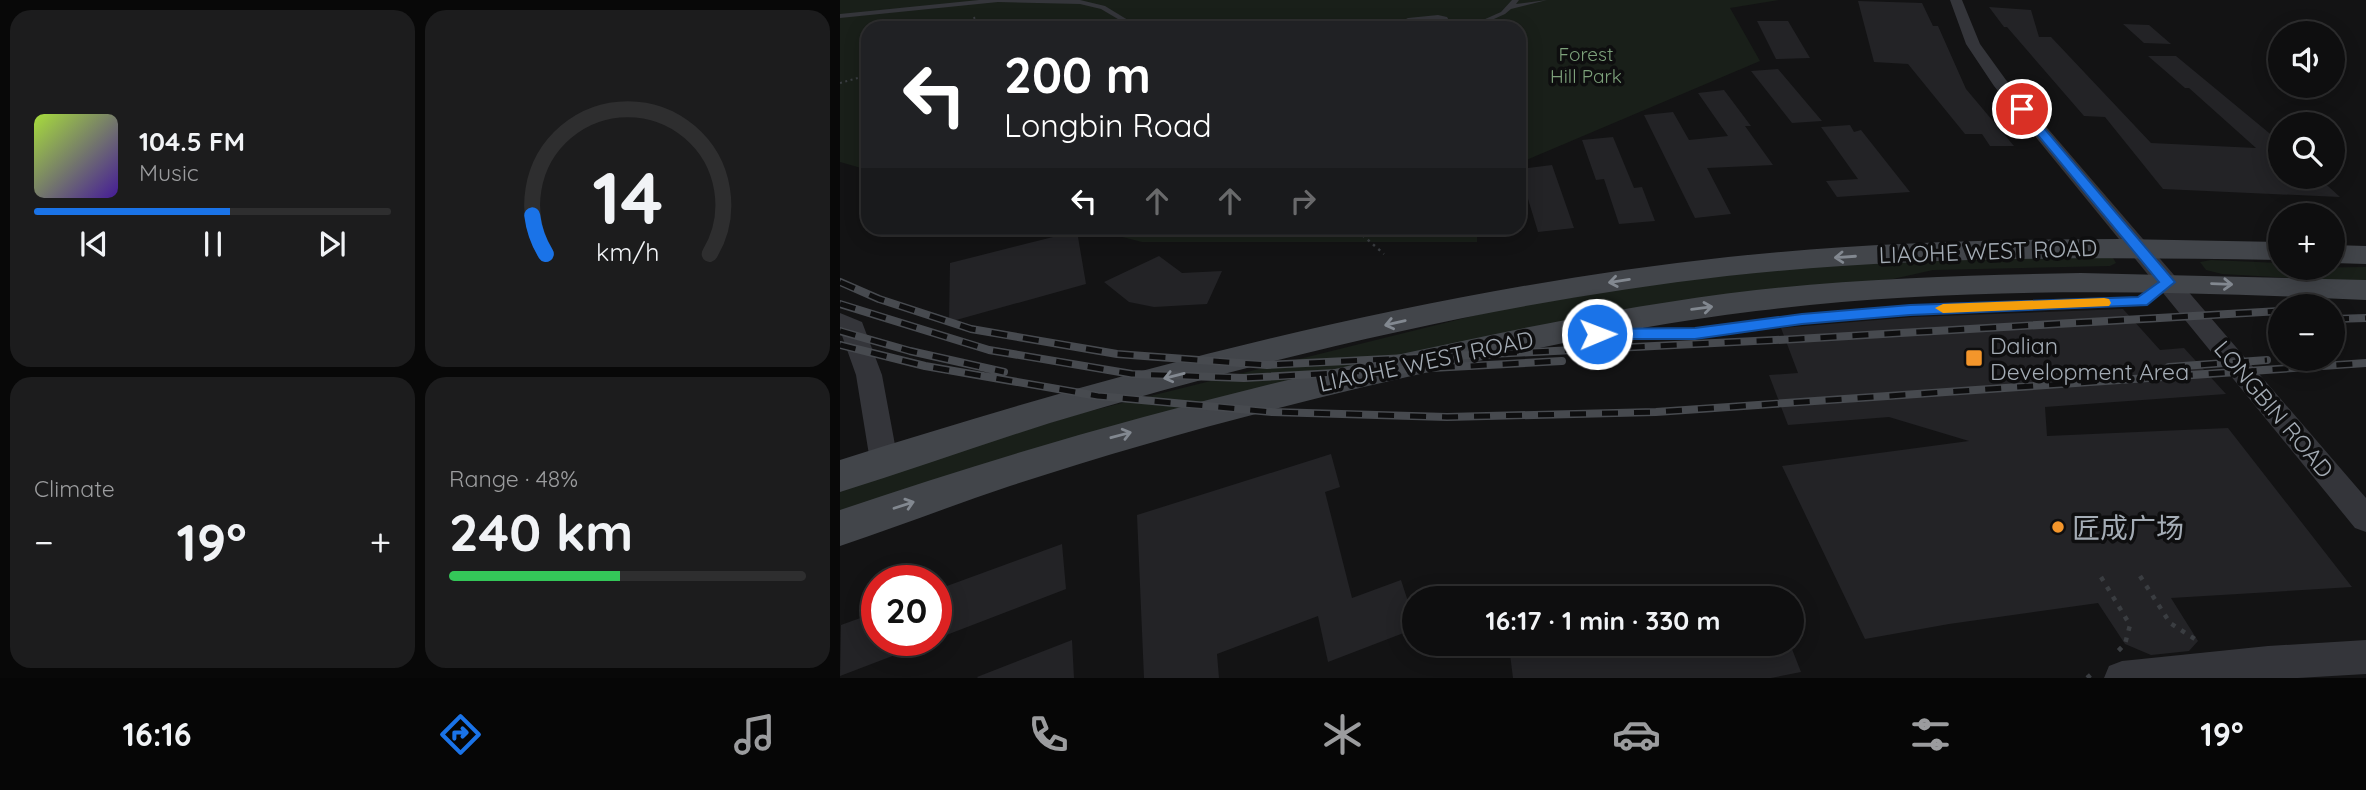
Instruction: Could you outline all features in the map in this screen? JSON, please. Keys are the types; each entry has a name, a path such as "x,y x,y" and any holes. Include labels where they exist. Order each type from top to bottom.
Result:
{"main road":[{"name":"LIAOHE WEST ROAD","path":"840,476 1119,390 1409,320 1541,293 1650,276 1789,261 2001,248 2138,247 2268,251"},
{"path":"2345,254 2366,255"},
{"name":"LIAOHE WEST ROAD","path":"840,528 1109,439 1313,386 1663,313 1792,296 1902,288 2168,282 2366,290"}],"street":[{"name":"LONGBIN ROAD","path":"1956,0 1963,28 1978,55 2366,519"},
{"path":"840,321 853,327 869,375 884,461"},
{"path":"2124,661 2268,663 2366,657"}],"lane":[{"path":"840,16 998,0 1080,2 1103,7 1126,21"},
{"path":"1484,21 1503,13 1516,0"},
{"path":"1509,7 1544,0"},
{"path":"1402,21 1424,16 1445,18 1447,21"}],"path":[{"path":"840,83 861,77"},
{"path":"1362,235 1384,254"},
{"path":"2140,576 2170,623 2198,641"},
{"path":"2101,577 2130,625 2124,661"}],"green space":[{"name":"Forest Hill Park","path":"840,0 1779,0 1730,8 1760,61 1526,160 1526,21 861,21 861,168 840,162"},
{"path":"1114,235 1477,235 1477,242 1142,242"},
{"path":"2112,256 2116,263 2110,266 1933,270 1893,279 1709,297 840,515 840,485 1082,413 1497,310 1645,285 1844,262"},
{"path":"2200,262 2268,262 2268,277 2222,274 2206,270"},
{"path":"2345,267 2366,267 2366,282 2330,280 2345,280"}],"building":[{"path":"1858,1 1922,3 1933,26 1938,26 1966,89 2014,146 1990,146 1982,134 1965,134 1908,64 1874,62"},
{"path":"1989,7 2031,10 2039,37 2051,37 2151,143 2256,148 2189,88 2185,88 2148,56 2176,56 2268,132 2268,189 2331,189 2340,197 2163,189 2105,117 2084,116 2007,27 2004,27"},
{"path":"1757,21 1788,21 1810,58 1776,59"},
{"path":"2123,24 2149,25 2171,44 2144,43"},
{"path":"1778,69 1822,121 1792,123 1751,71"},
{"path":"1724,90 1751,126 1745,126 1773,165 1707,168 1731,214 1695,218 1644,115 1673,112 1689,140 1728,136 1698,93"},
{"path":"1850,125 1854,132 1861,130 1910,192 1837,197 1826,181 1858,179 1821,127"},
{"path":"1613,137 1634,188 1642,187 1655,221 1619,224 1604,179 1596,180 1582,140"},
{"path":"1552,165 1574,228 1538,232 1526,192 1526,168"},
{"path":"1061,235 1078,235 1086,284 949,322 950,263"},
{"path":"1159,256 1182,273 1222,271 1207,304 1154,307 1129,302 1104,282"},
{"name":"匠成广场","path":"2123,309 2160,350 2184,348 2226,394 2045,407 2047,436 2228,428 2352,587 2171,598 2198,641 2189,651 2151,655 2125,644 2098,603 1865,639 1782,466 1969,441 1889,417 1788,425 1769,375 1798,373 1781,328 1913,317"},
{"path":"1331,454 1340,487 1325,492 1352,598 1401,580 1402,634 1328,662 1318,616 1217,654 1219,678 1144,678 1137,515"},
{"path":"1062,544 1066,589 952,633 952,584"},
{"path":"861,618 861,656 892,656 840,676 841,625"},
{"path":"1072,640 1074,678 977,677"},
{"path":"1510,656 1795,656 1801,672 1771,678 1513,678"}],"railway":[{"path":"840,282 879,299 971,329 1117,354 1267,365 1797,339 2268,312"},
{"path":"840,304 989,350 1132,374 1244,378 1562,361"},
{"path":"2345,319 2366,318"},
{"path":"840,331 910,351 1004,372"},
{"path":"840,345 925,366 1098,396 1272,412 1447,417 1656,412 2366,363"},
{"path":"2169,367 2267,360"}],"slow traffic":[{"path":"1943,308 2104,303"}],"place":[{"name":"Dalian Development Area","path":"1974,358"},
{"name":"匠成广场","path":"2058,527"}],"route":[{"path":"1597,334 1695,333 1802,319 1910,310 2021,304 2141,302 2168,282 2022,109"}]}
